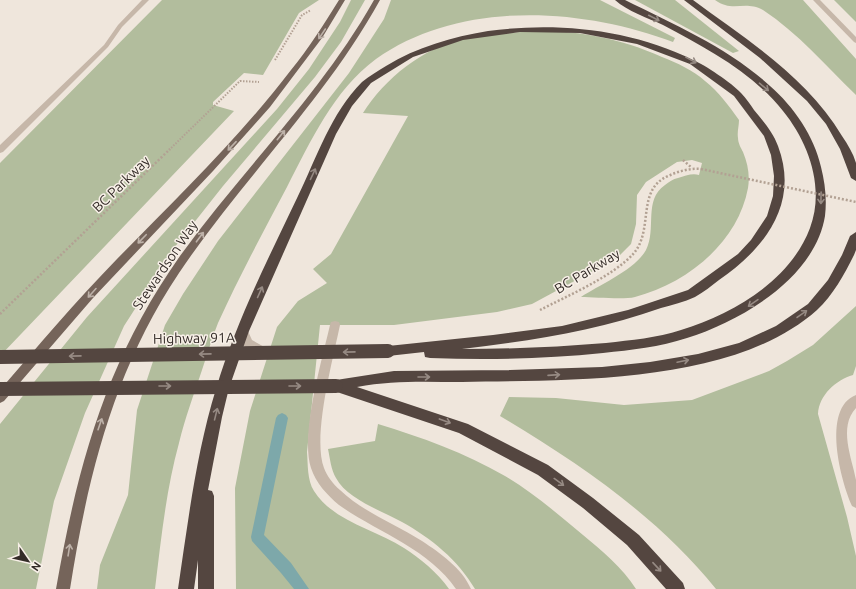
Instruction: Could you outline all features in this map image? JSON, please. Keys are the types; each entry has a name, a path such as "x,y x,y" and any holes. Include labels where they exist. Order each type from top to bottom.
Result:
{"highway":[{"path":"388,351 465,354 546,353 640,344 682,335 719,322 749,306 773,288 796,265 812,239 821,214 822,186 806,134 767,88 739,67 680,31 620,0"},
{"path":"688,0 772,64 806,95 836,133 853,166 856,178"},
{"path":"186,589 215,415 228,371 243,332 331,137 351,102 365,83 384,66 420,44 450,33 481,26 545,22 602,28 656,44 705,67 729,85 764,126 775,149 780,175 778,202 765,230 744,258 693,292 632,315 572,329 388,351"},
{"path":"0,389 336,386 385,377 539,376 646,369 741,347 780,330 812,308 834,280 850,253 856,236"},
{"name":"Highway 91A","path":"0,357 388,351"},
{"path":"336,386 381,402 423,413 463,428 543,470 588,503 633,540 678,589"},
{"path":"206,589 208,452"}],"main road":[{"name":"Stewardson Way","path":"0,398 118,264 262,113 302,63 342,0"},
{"name":"Stewardson Way","path":"63,589 70,542 94,443 119,375 133,343 158,297 189,252 229,198 334,71 362,29 377,0"}],"street":[{"path":"0,150 106,46 120,26 146,0"},
{"path":"816,0 856,41"},
{"path":"335,325 317,421 316,464 322,479 335,494 350,506 397,533 443,563 464,589"},
{"path":"243,332 248,343 261,351 330,354"},
{"path":"855,401 846,414 841,430 842,447 856,502"}],"path":[{"name":"BC Parkway","path":"0,314 216,106 240,81 261,82"},
{"path":"683,160 692,168"},
{"name":"BC Parkway","path":"533,312 540,310 617,267 635,252 643,234 647,201 650,191 668,175 692,168 701,169 856,202"}],"green space":[{"path":"162,0 319,0 299,13 263,75 244,73 213,102 213,105 234,111 0,356 0,163"},
{"path":"351,0 365,0 341,42 315,77 223,186 174,248 124,326 85,413 54,501 36,589 0,589 0,424 87,317 277,109 309,69 340,22"},
{"path":"391,0 600,0 675,38 673,42 637,30 560,16 521,15 482,18 444,27 409,40 376,59 361,72 335,101 314,135 251,255 218,323 187,415 174,461 164,515 155,589 97,589 100,565 128,495 137,410 165,325 183,294 218,241 349,73 384,19"},
{"path":"635,0 675,0 739,51 733,53"},
{"path":"715,0 803,0 856,59 856,95 800,39 763,10 750,6 727,6"},
{"path":"834,0 856,0 856,22"},
{"path":"537,30 586,34 646,50 685,67 695,73 715,90 728,104 739,120 738,140 745,156 748,170 748,188 742,208 734,226 722,243 708,258 674,282 655,291 630,298 581,297 634,264 646,250 651,233 652,207 658,191 674,179 696,174 699,175 702,163 692,160 677,162 646,182 637,195 636,224 631,244 617,258 532,304 497,312 394,325 320,325 307,452 308,472 312,487 322,502 332,510 344,518 393,541 410,552 434,572 449,589 236,589 235,488 250,411 277,327 298,301 327,283 313,269 331,254 408,116 363,113 382,88 406,66 434,49 464,39"},
{"path":"856,306 856,366 853,375 840,381 830,389 819,407 818,414 847,517 856,556 856,589 716,589 669,538 616,493 559,453 500,416 509,397 556,398 624,405 692,400 769,371 787,361 813,345"},
{"path":"378,424 427,440 459,453 515,482 554,511 604,553 618,566 636,589 475,589 452,559 443,551 413,528 356,498 341,485 334,475 328,449 375,441"}],"waterway":[{"path":"282,418 257,537 286,568 302,589"}]}
